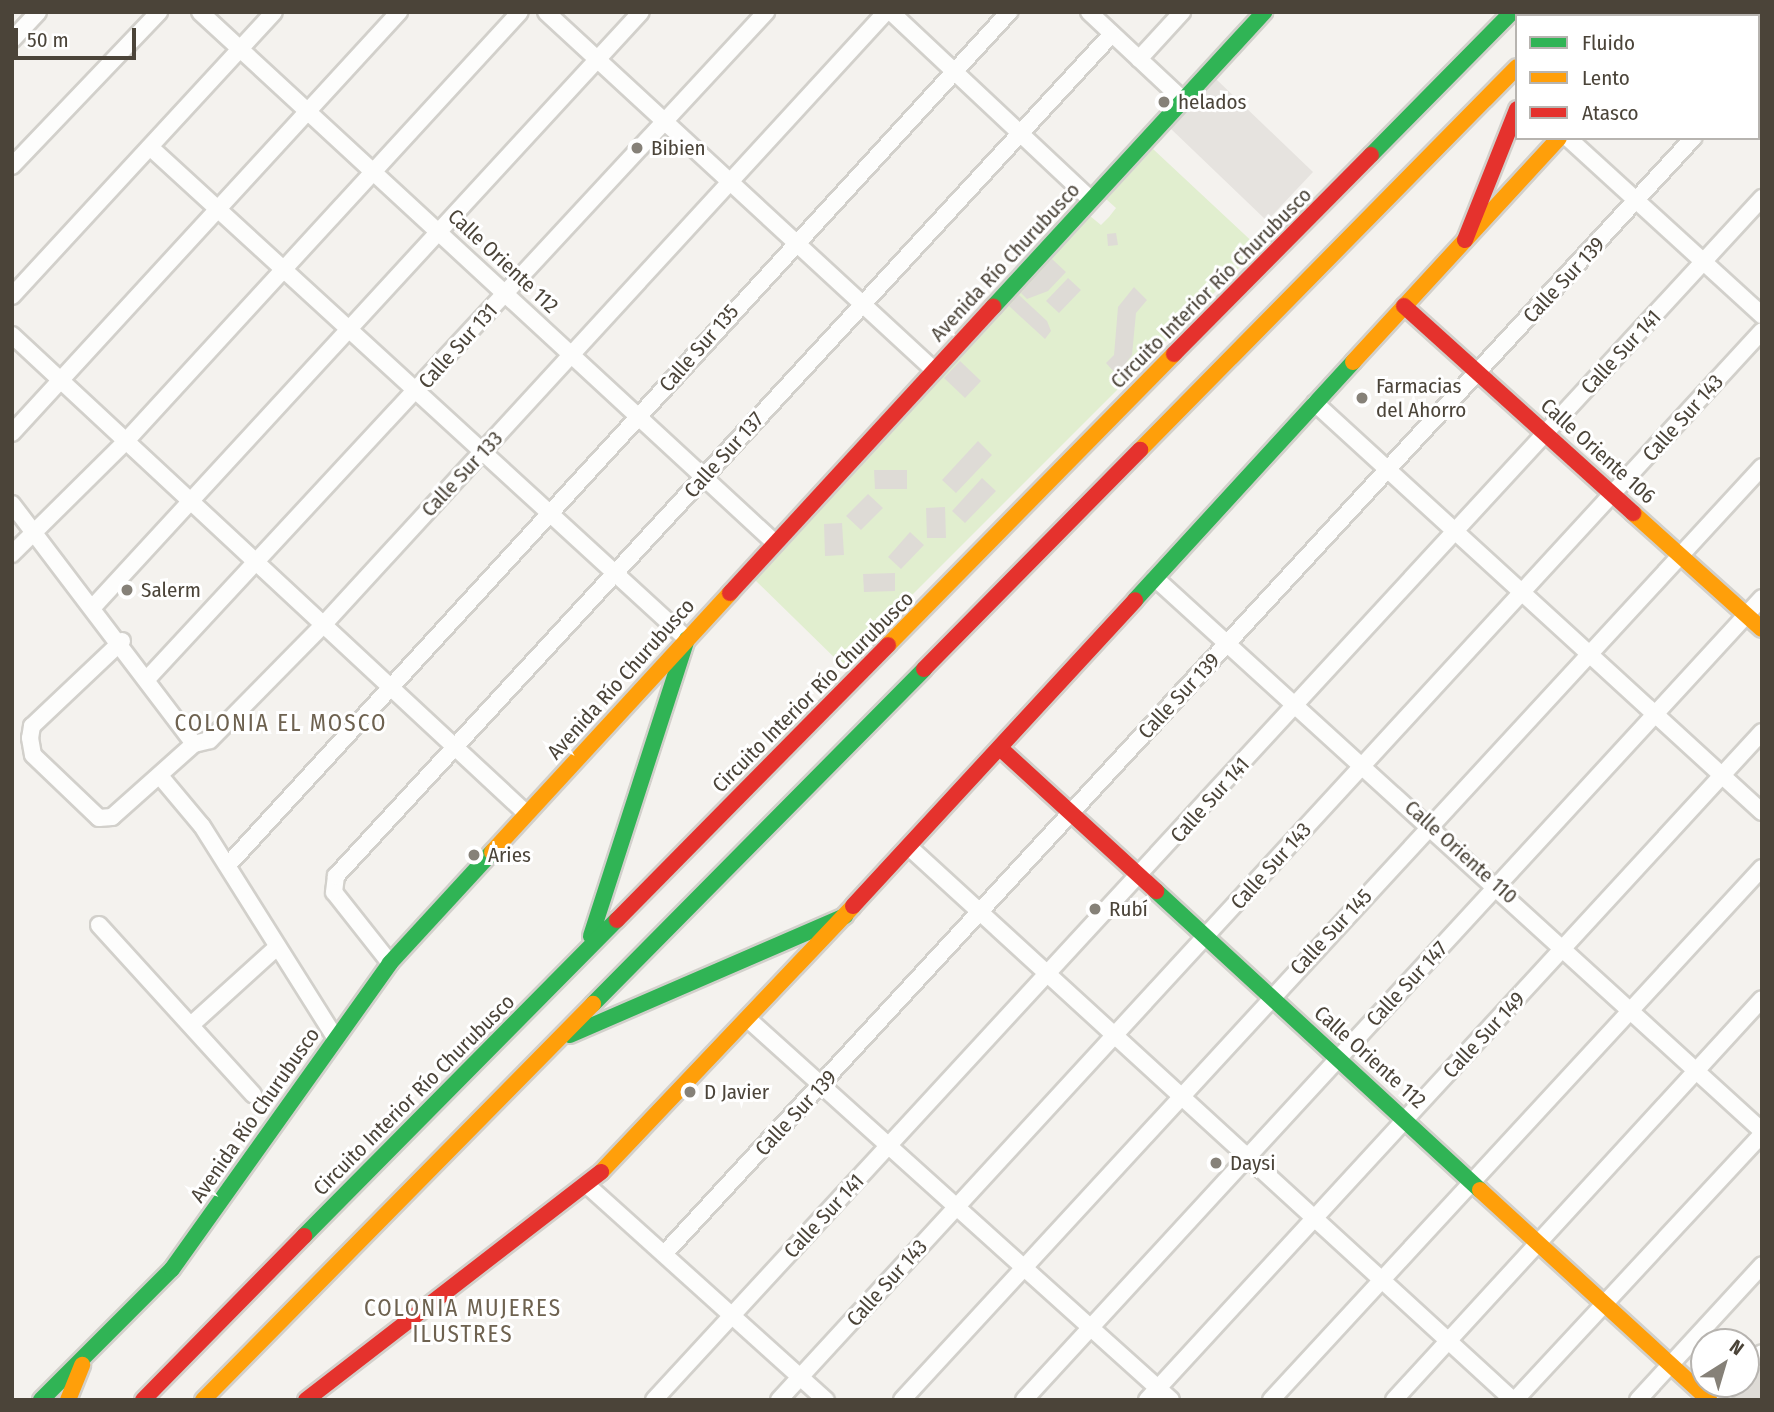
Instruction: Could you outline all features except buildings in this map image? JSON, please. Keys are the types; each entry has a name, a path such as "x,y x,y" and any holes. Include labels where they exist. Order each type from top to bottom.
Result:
{"main road":[{"name":"Avenida Río Churubusco","path":"41,1400 178,1261 390,963 1264,12"},
{"name":"Circuito Interior Río Churubusco","path":"143,1400 1512,12"},
{"path":"203,1400 1515,69"},
{"path":"1465,240 1515,114"},
{"path":"306,1400 589,1186 749,1020 1557,140"},
{"name":"Calle Oriente 106","path":"1405,306 1762,629"},
{"path":"580,958 609,895 687,639"},
{"name":"Calle Oriente 112","path":"1000,748 1406,1117 1709,1400"},
{"path":"558,1040 785,947 845,916"},
{"path":"68,1400 85,1356"}],"street":[{"path":"12,40 38,12"},
{"path":"12,166 159,12"},
{"name":"Calle Oriente 112","path":"200,12 775,543"},
{"path":"12,296 274,12"},
{"path":"12,433 399,12"},
{"path":"12,554 36,534 126,442 520,12"},
{"path":"546,12 934,370"},
{"path":"94,606 641,12"},
{"name":"Calle Sur 131","path":"148,678 259,564 505,293 766,12"},
{"path":"888,12 1091,200"},
{"name":"Calle Sur 133","path":"122,641 32,726 33,755 99,818 112,817 194,744 210,740 324,624 888,12"},
{"name":"Calle Sur 135","path":"228,864 390,684 551,514 794,241 1009,12"},
{"path":"1089,12 1183,100"},
{"path":"1139,59 1182,12"},
{"name":"Calle Sur 137","path":"390,963 334,892 336,876 616,575 861,303 1112,34"},
{"path":"1570,140 1762,315"},
{"name":"Calle Sur 139","path":"666,1253 1691,140"},
{"path":"150,147 687,639"},
{"name":"Calle Sur 141","path":"654,1400 1140,876 1762,198"},
{"name":"Calle Sur 143","path":"779,1400 1762,331"},
{"path":"12,335 457,746 527,814"},
{"path":"1315,403 1762,812"},
{"name":"Calle Sur 145","path":"902,1400 1762,467"},
{"path":"12,504 122,641 194,744"},
{"name":"Calle Oriente 110","path":"1155,578 1498,885 1762,1132"},
{"name":"Calle Sur 147","path":"1024,1400 1252,1157 1339,1057 1762,598"},
{"name":"Calle Sur 149","path":"1153,1394 1762,732"},
{"path":"160,776 228,864 335,1037"},
{"path":"909,847 1118,1034 1514,1400 1602,1301 1762,1132"},
{"path":"1271,1400 1762,867"},
{"path":"99,925 253,1094"},
{"path":"191,1025 278,947"},
{"path":"1395,1400 1538,1240 1762,999"},
{"path":"749,1020 1091,1327 1153,1394 1171,1400"},
{"path":"589,1186 826,1400"},
{"path":"1638,1400 1762,1265"}],"green space":[{"path":"1153,149 1259,248 842,665 755,580 1090,216 1101,225 1109,217 1116,208 1106,199"}],"shaded area":[{"path":"1216,79 1313,172 1267,221 1170,128"}],"traffic: fast":[{"path":"993,307 1264,12"},
{"path":"1371,155 1512,12"},
{"path":"1135,600 1353,362"},
{"path":"591,936 687,639"},
{"path":"593,1004 924,669"},
{"path":"41,1400 172,1269 390,963 492,852"},
{"path":"1156,891 1480,1190"},
{"path":"570,1035 845,916"},
{"path":"304,1236 617,920"}],"traffic: slow":[{"path":"1140,450 1515,69"},
{"path":"1353,362 1557,140"},
{"path":"888,645 1174,354"},
{"path":"1633,513 1762,629"},
{"path":"492,852 730,593"},
{"path":"601,1172 853,906"},
{"path":"203,1400 593,1004"},
{"path":"1480,1190 1709,1400"},
{"path":"68,1400 82,1365"}],"traffic: jam":[{"path":"1465,240 1515,114"},
{"path":"1174,354 1371,155"},
{"path":"1404,306 1633,513"},
{"path":"730,593 993,307"},
{"path":"924,669 1140,450"},
{"path":"853,906 1135,600"},
{"path":"617,920 888,645"},
{"path":"1000,748 1156,891"},
{"path":"306,1400 601,1172"},
{"path":"143,1400 304,1236"}],"place":[{"name":"helados","path":"1164,102"},
{"name":"Bibien","path":"637,148"},
{"name":"Farmacias del Ahorro","path":"1362,398"},
{"name":"Salerm","path":"127,590"},
{"name":"Aries","path":"474,855"},
{"name":"Rubí","path":"1095,909"},
{"name":"D Javier","path":"690,1092"},
{"name":"Daysi","path":"1216,1163"}],"district":[{"name":"COLONIA EL MOSCO","path":"281,723"},
{"name":"COLONIA MUJERES ILUSTRES","path":"463,1321"}]}
